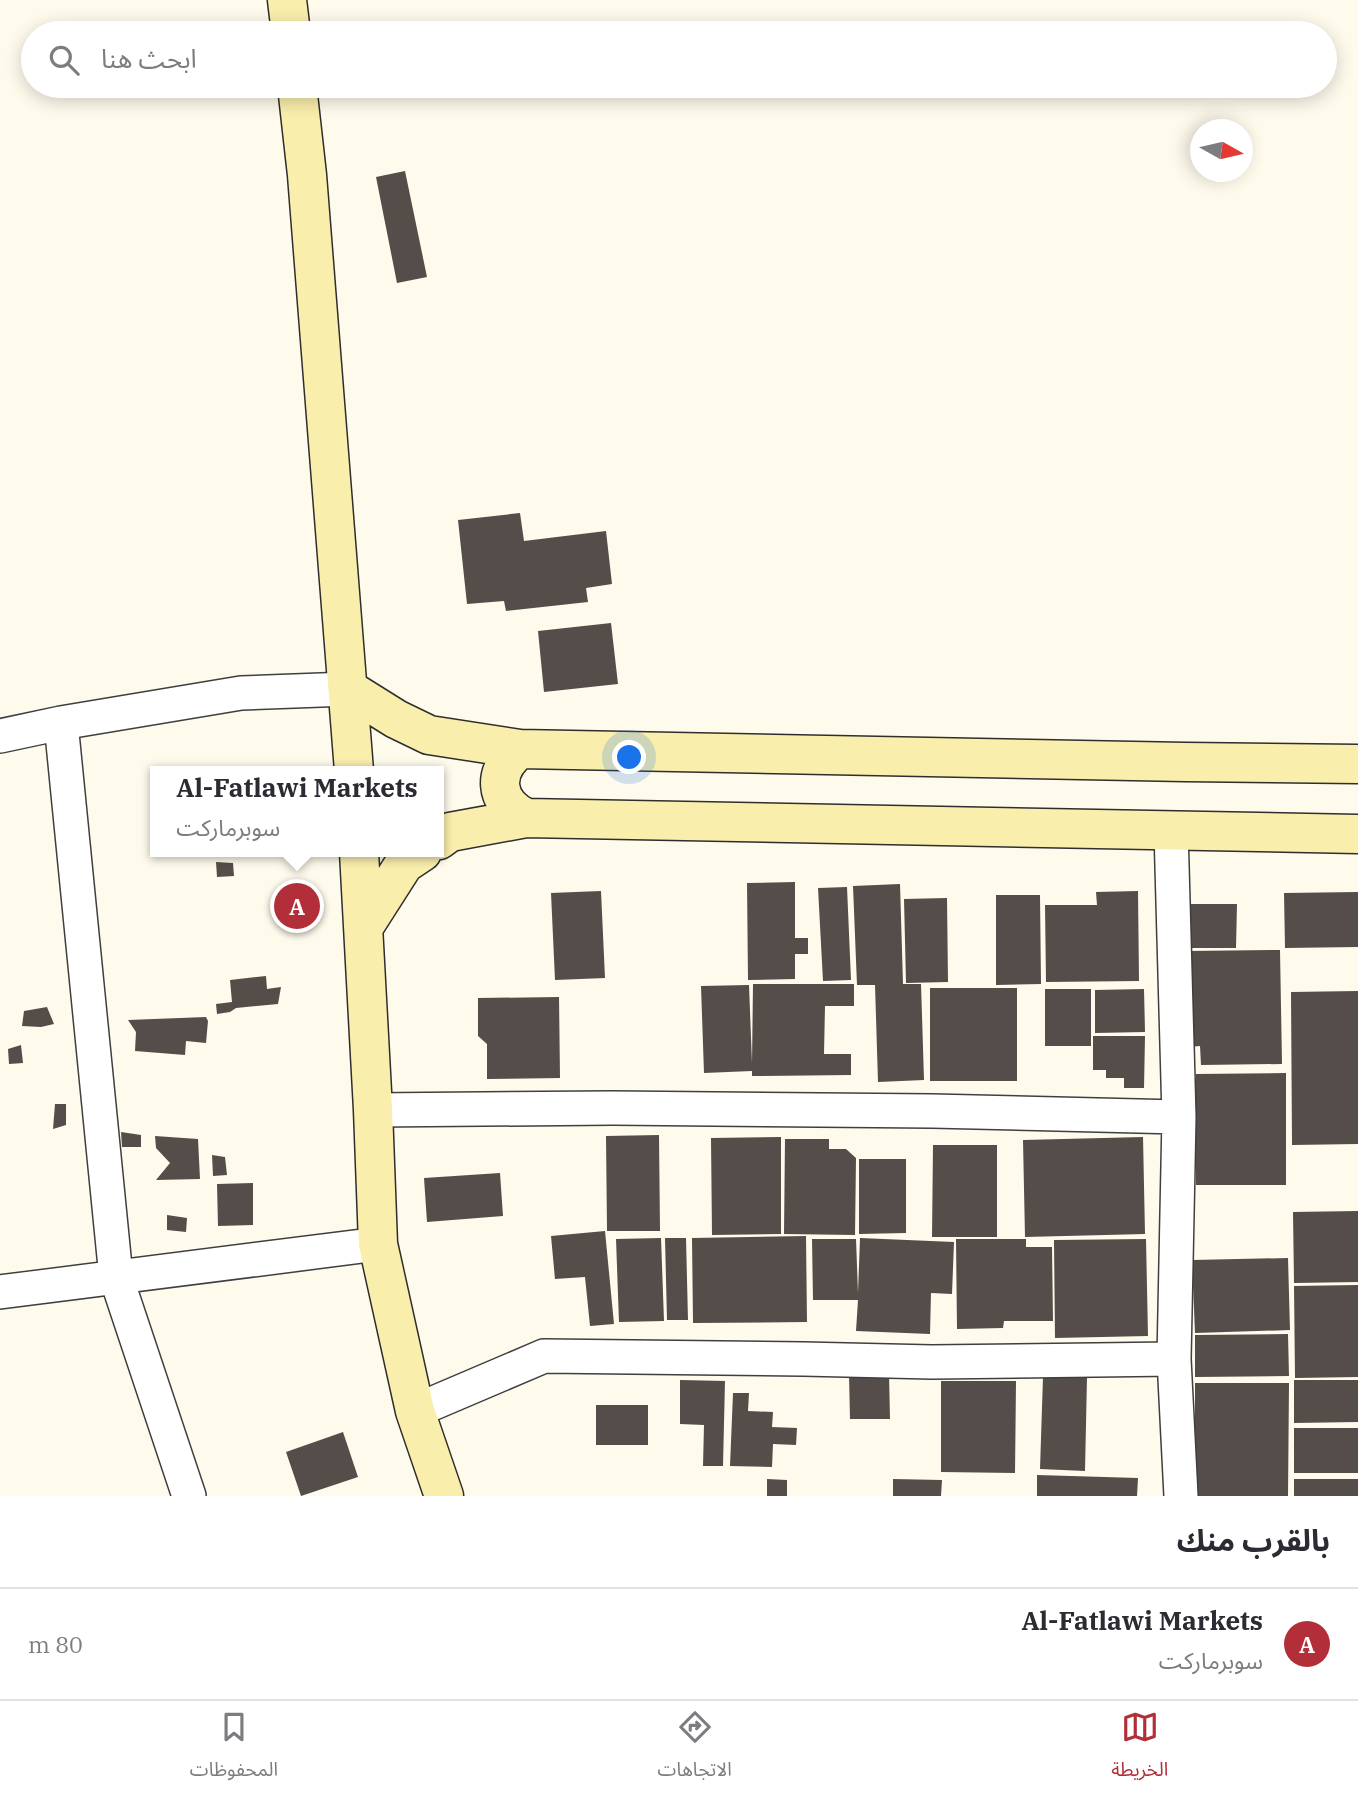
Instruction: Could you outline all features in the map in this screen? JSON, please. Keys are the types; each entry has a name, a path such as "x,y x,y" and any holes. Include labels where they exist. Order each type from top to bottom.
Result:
{"street":[{"path":"286,0 289,21"},
{"path":"298,98 307,175 354,766"},
{"path":"0,736 241,693 348,689 396,719 429,735 520,748 1358,764"},
{"path":"61,723 116,1277 190,1496"},
{"path":"520,748 504,765 500,787 508,806 526,818"},
{"path":"444,836 450,832 526,818 1358,834"},
{"path":"1171,830 1179,1117 1174,1359 1181,1496"},
{"path":"359,857 365,925 378,1244 415,1410 444,1496"},
{"path":"365,925 404,864 414,857"},
{"path":"373,1110 640,1108 1179,1117"},
{"path":"0,1292 378,1244"},
{"path":"415,1410 544,1356 932,1362 1174,1359"}],"building":[{"path":"405,171 427,277 397,283 376,177"},
{"path":"520,513 524,541 606,531 612,584 586,588 588,602 506,611 504,601 467,604 458,520"},
{"path":"611,623 618,684 544,692 538,631"},
{"path":"216,862 233,863 234,876 217,877"},
{"path":"795,882 795,938 808,938 808,954 795,954 795,979 748,980 747,883"},
{"path":"900,884 903,984 921,984 924,1080 878,1082 875,985 857,985 853,886"},
{"path":"847,887 851,980 823,981 818,888"},
{"path":"601,891 605,978 555,980 551,893"},
{"path":"1138,891 1139,981 1046,982 1045,905 1097,905 1096,892"},
{"path":"1358,892 1358,947 1285,948 1284,893"},
{"path":"996,895 1040,895 1041,984 996,985"},
{"path":"947,898 948,982 906,983 904,899"},
{"path":"1189,904 1237,904 1236,948 1189,948"},
{"path":"1280,950 1282,1064 1201,1065 1200,1046 1190,1047 1188,951"},
{"path":"266,976 267,989 281,987 278,1004 236,1008 217,1014 216,1004 232,1002 230,980"},
{"path":"753,984 854,984 854,1006 825,1006 824,1054 851,1054 851,1075 752,1076 752,1071 704,1073 701,986 749,985 752,1063"},
{"path":"930,988 1017,988 1017,1081 930,1081"},
{"path":"1045,989 1091,989 1091,1046 1045,1046"},
{"path":"1144,989 1145,1032 1095,1033 1095,990"},
{"path":"1358,991 1358,1144 1292,1145 1291,992"},
{"path":"559,997 560,1078 487,1079 487,1044 478,1036 478,998"},
{"path":"47,1007 54,1024 41,1027 22,1026 24,1011"},
{"path":"206,1017 206,1043 186,1041 185,1055 135,1051 136,1032 128,1020"},
{"path":"1093,1036 1145,1036 1144,1088 1124,1088 1124,1078 1106,1078 1106,1070 1093,1070"},
{"path":"21,1045 23,1063 9,1064 8,1049"},
{"path":"1286,1073 1286,1185 1196,1185 1196,1074"},
{"path":"55,1104 66,1104 66,1125 53,1129"},
{"path":"121,1132 141,1135 141,1147 122,1147"},
{"path":"659,1135 660,1231 607,1231 606,1136"},
{"path":"155,1136 198,1139 200,1179 156,1180 170,1163 156,1148"},
{"path":"781,1137 781,1234 712,1235 711,1138"},
{"path":"1143,1137 1145,1234 1025,1237 1023,1140"},
{"path":"785,1139 829,1139 829,1149 846,1149 856,1158 855,1235 784,1234"},
{"path":"933,1145 997,1145 997,1237 932,1237"},
{"path":"212,1155 225,1157 227,1175 213,1176"},
{"path":"859,1159 906,1159 906,1233 859,1234"},
{"path":"500,1173 503,1216 427,1222 424,1178"},
{"path":"253,1183 253,1225 218,1226 217,1184"},
{"path":"1358,1211 1358,1282 1294,1283 1293,1212"},
{"path":"167,1215 187,1218 186,1232 167,1230"},
{"path":"605,1231 614,1324 590,1326 585,1277 555,1279 551,1236"},
{"path":"806,1236 807,1322 693,1323 692,1238"},
{"path":"661,1238 664,1321 619,1322 616,1239"},
{"path":"665,1238 686,1238 688,1320 667,1320"},
{"path":"860,1238 954,1242 952,1294 931,1293 930,1334 856,1331 858,1300 813,1300 812,1239 856,1239 858,1293"},
{"path":"956,1239 1026,1239 1026,1247 1052,1247 1053,1321 1004,1321 1003,1328 957,1329"},
{"path":"1146,1239 1148,1336 1055,1338 1054,1240"},
{"path":"1288,1258 1290,1330 1195,1333 1192,1260"},
{"path":"1358,1285 1358,1377 1295,1378 1294,1286"},
{"path":"1288,1334 1289,1376 1195,1377 1195,1335"},
{"path":"889,1373 890,1419 850,1419 849,1374"},
{"path":"1043,1377 1087,1377 1085,1471 1040,1469"},
{"path":"680,1380 725,1381 723,1466 703,1466 704,1425 680,1424"},
{"path":"1294,1380 1358,1380 1358,1422 1294,1423"},
{"path":"941,1381 1016,1381 1015,1473 941,1472"},
{"path":"1195,1383 1289,1383 1288,1496 1195,1496"},
{"path":"733,1393 749,1393 748,1411 773,1412 772,1427 797,1428 796,1445 773,1444 772,1467 730,1466"},
{"path":"596,1405 648,1405 648,1445 596,1445"},
{"path":"1294,1428 1358,1428 1358,1473 1294,1473"},
{"path":"343,1432 358,1477 301,1496 286,1452"},
{"path":"1037,1475 1138,1478 1137,1496 1037,1496"},
{"path":"767,1479 787,1480 787,1496 767,1496"},
{"path":"893,1479 942,1480 941,1496 893,1496"},
{"path":"1294,1479 1358,1479 1358,1496 1294,1496"}],"place":[{"name":"Al-Fatlawi Markets","path":"297,906"}]}
